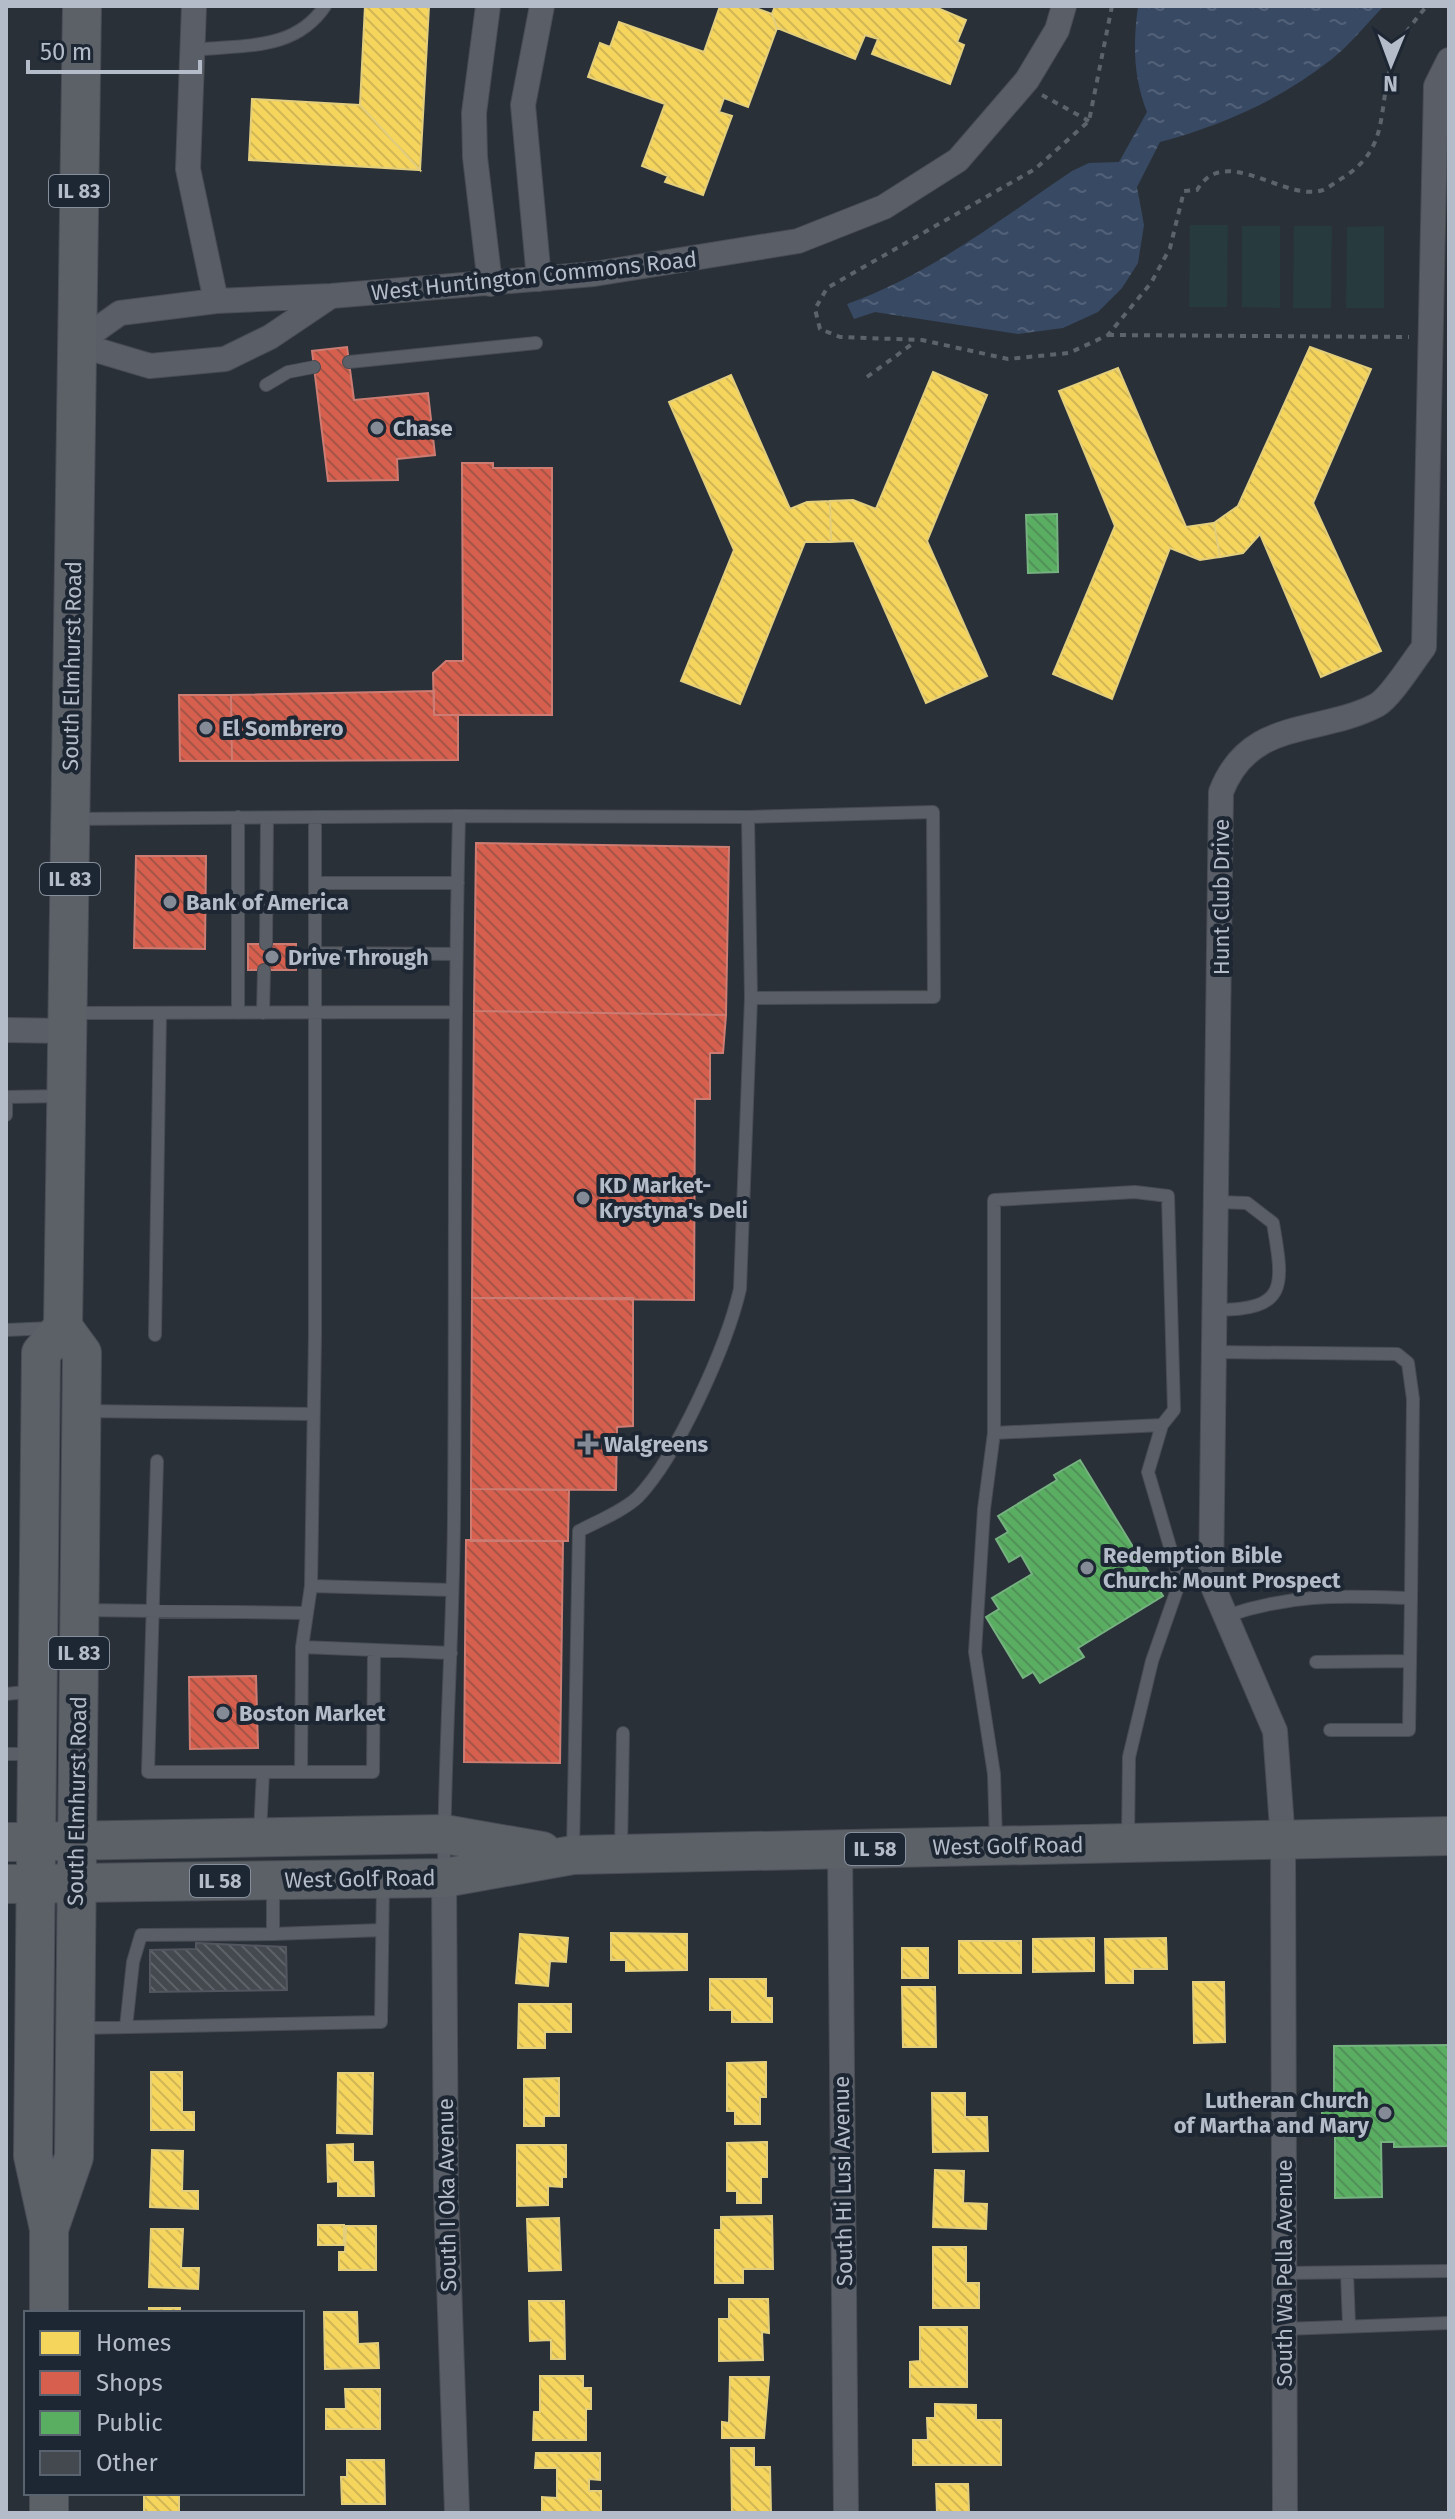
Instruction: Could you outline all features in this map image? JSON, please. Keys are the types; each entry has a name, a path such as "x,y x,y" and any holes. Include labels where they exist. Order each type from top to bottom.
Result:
{"main road":[{"name":"South Elmhurst Road","path":"49,2229 74,2157 82,1353 63,1327 82,6"},
{"name":"South Elmhurst Road","path":"49,2311 49,2229 33,2156 20,1883 22,1692 41,1353 63,1327"},
{"name":"West Golf Road","path":"21,1842 444,1834 570,1855"},
{"name":"West Golf Road","path":"20,1883 444,1878 570,1855 1449,1836"}],"street":[{"path":"194,6 195,50 188,104 188,169 216,301"},
{"path":"488,6 474,113 475,157 490,284"},
{"path":"539,279 523,105 542,6"},
{"name":"West Huntington Commons Road","path":"76,344 120,313 216,301 331,296 539,279 695,260 798,241 870,213 958,160 1024,85 1057,30 1064,6"},
{"name":"Hunt Club Drive","path":"1283,1841 1275,1731 1211,1582 1221,792 1231,767 1255,744 1379,704 1424,647 1431,337 1442,127 1436,86 1449,60"},
{"name":"West Huntington Commons Road","path":"76,344 150,366 225,359 270,337 331,296"},
{"path":"6,1030 68,1022"},
{"name":"South Wa Pella Avenue","path":"1283,1841 1285,2513"},
{"name":"South Hi Lusi Avenue","path":"840,1849 846,2513"},
{"name":"South I Oka Avenue","path":"444,1878 446,2196 457,2513"}],"lane":[{"path":"195,50 264,45 286,38 304,29 325,6"},
{"path":"349,362 536,343"},
{"path":"266,385 288,372 314,367"},
{"path":"71,819 748,817 933,812 934,997 751,998"},
{"path":"444,1878 457,1261 454,1012 459,816"},
{"path":"238,817 238,1013"},
{"path":"301,1772 302,1647 304,1613 311,1586 315,817"},
{"path":"570,1855 579,1531 637,1498 676,1441 734,1317 740,1289 751,998 748,817"},
{"path":"266,944 267,818"},
{"path":"316,883 458,883"},
{"path":"316,953 456,954"},
{"path":"263,1013 264,970"},
{"path":"68,1022 160,1013 454,1012"},
{"path":"155,1335 160,1013"},
{"path":"6,1115 6,1097 68,1095"},
{"path":"996,1846 994,1774 975,1652 984,1509 994,1433 994,1200 1135,1192 1168,1196 1174,1410 1162,1425 1148,1472 1180,1581 1152,1661 1129,1757 1128,1844"},
{"path":"1215,1310 1251,1310 1263,1306 1272,1296 1280,1267 1273,1223 1247,1203 1217,1202"},
{"path":"6,1330 63,1327"},
{"path":"1214,1352 1397,1354 1408,1363 1413,1399 1409,1730 1330,1730"},
{"path":"81,1411 313,1414"},
{"path":"994,1433 1162,1425"},
{"path":"157,1461 148,1772 373,1772 374,1650"},
{"path":"311,1586 452,1590"},
{"path":"1226,1616 1271,1601 1312,1596 1411,1598"},
{"path":"79,1610 304,1613"},
{"path":"302,1647 451,1653"},
{"path":"1316,1662 1410,1661"},
{"path":"621,1854 623,1733"},
{"path":"260,1838 263,1772"},
{"path":"75,2028 381,2022 383,1879"},
{"path":"273,1880 273,1934"},
{"path":"126,2027 133,1962 141,1935 382,1930"},
{"path":"1284,2273 1449,2271"},
{"path":"1347,2273 1349,2324"},
{"path":"1284,2329 1349,2324 1449,2323"}],"path":[{"path":"1112,6 1089,121 1035,169 827,288 815,309 820,329 840,337 917,341 1008,359 1069,353 1108,335 1431,337"},
{"path":"1108,335 1151,283 1170,248 1184,191 1197,190 1202,182 1239,170 1286,187 1321,191 1362,165 1379,135 1391,65 1403,36 1427,6"},
{"path":"1024,85 1089,121"},
{"path":"867,377 917,341"}],"green space":[{"path":"1190,225 1228,225 1227,307 1189,307"},
{"path":"1242,226 1280,226 1280,308 1242,307"},
{"path":"1294,226 1332,226 1331,308 1293,308"},
{"path":"1384,226 1384,308 1346,308 1347,227"}],"water":[{"path":"1138,6 1384,6 1339,53 1292,87 1250,110 1160,142 1137,187 1144,225 1138,263 1122,288 1098,312 1063,328 1018,334 875,312 854,319 847,304 936,262 1072,171 1089,163 1119,162 1147,112 1135,60"}],"building: Homes":[{"path":"365,6 429,6 420,170 360,105"},
{"path":"720,6 750,6 772,14 777,28 748,107 724,98 719,112 732,116 703,195 665,182 668,176 642,166 665,104 588,77 600,43 610,47 619,22 704,52"},
{"path":"775,6 933,6 966,20 957,42 964,45 950,84 872,54 878,39 865,35 855,59 777,28 772,14"},
{"path":"252,99 360,105 420,170 249,160"},
{"path":"1310,347 1371,369 1313,503 1381,651 1321,677 1260,534 1243,553 1220,557 1214,523 1238,506"},
{"path":"1118,368 1186,527 1214,523 1220,557 1200,560 1170,548 1112,699 1053,674 1115,526 1059,391"},
{"path":"933,372 987,395 927,541 987,676 926,703 854,541 831,542 830,501 853,500 876,509"},
{"path":"731,375 790,509 807,502 830,501 831,542 805,542 740,704 681,681 734,550 669,402"},
{"path":"611,1933 687,1934 687,1970 626,1971 626,1960 611,1960"},
{"path":"520,1934 568,1938 566,1962 550,1961 548,1986 516,1983"},
{"path":"1094,1938 1094,1971 1033,1972 1033,1939"},
{"path":"1166,1938 1167,1969 1133,1969 1133,1983 1106,1983 1105,1939"},
{"path":"959,1941 1021,1941 1021,1973 959,1973"},
{"path":"902,1948 928,1948 928,1978 902,1978"},
{"path":"710,1979 766,1979 766,1998 772,1998 772,2022 732,2022 732,2010 710,2010"},
{"path":"1193,1982 1224,1982 1225,2042 1194,2043"},
{"path":"902,1987 935,1987 936,2047 903,2047"},
{"path":"519,2004 571,2004 571,2032 545,2032 545,2048 518,2048"},
{"path":"766,2062 766,2097 760,2097 760,2124 735,2124 735,2111 727,2111 727,2063"},
{"path":"151,2072 182,2072 182,2112 194,2112 194,2130 151,2130"},
{"path":"338,2073 373,2073 372,2134 337,2133"},
{"path":"559,2078 559,2116 544,2116 544,2126 524,2126 524,2079"},
{"path":"932,2093 965,2093 965,2117 987,2117 988,2151 933,2152"},
{"path":"767,2142 767,2177 761,2177 761,2203 737,2203 737,2191 727,2191 727,2143"},
{"path":"353,2144 353,2162 373,2162 374,2196 338,2196 338,2181 328,2182 327,2145"},
{"path":"517,2145 566,2145 566,2177 562,2177 562,2187 548,2186 548,2205 517,2206"},
{"path":"152,2150 183,2151 182,2191 198,2191 198,2209 150,2207"},
{"path":"935,2170 964,2171 963,2203 987,2204 986,2229 933,2227"},
{"path":"772,2216 773,2269 743,2269 743,2283 715,2283 715,2230 721,2230 721,2217"},
{"path":"559,2218 561,2270 529,2271 527,2219"},
{"path":"318,2225 344,2225 344,2245 318,2245"},
{"path":"346,2226 376,2226 376,2270 339,2270 339,2252 345,2252"},
{"path":"151,2229 183,2229 181,2268 199,2268 198,2289 149,2287"},
{"path":"933,2247 966,2247 966,2283 979,2283 979,2308 933,2308"},
{"path":"729,2299 768,2299 769,2333 762,2332 763,2360 719,2361 719,2319 729,2319"},
{"path":"529,2301 564,2301 565,2359 551,2359 551,2340 530,2341"},
{"path":"149,2308 180,2308 180,2311 149,2311"},
{"path":"324,2312 357,2312 358,2344 378,2343 379,2368 325,2369"},
{"path":"920,2327 967,2327 967,2387 910,2387 910,2362 920,2361"},
{"path":"540,2376 583,2376 583,2388 591,2388 591,2409 586,2409 586,2440 533,2440 534,2412 540,2412"},
{"path":"730,2377 769,2377 764,2438 722,2438 722,2422 729,2423"},
{"path":"345,2389 380,2389 380,2429 326,2429 326,2409 346,2409"},
{"path":"935,2404 976,2405 976,2420 1001,2420 1001,2465 913,2465 913,2440 928,2440 927,2418 935,2418"},
{"path":"731,2448 754,2448 754,2467 770,2467 771,2513 732,2513"},
{"path":"536,2453 600,2453 600,2480 589,2479 589,2491 601,2491 601,2513 542,2513 542,2497 557,2498 557,2468 535,2468"},
{"path":"347,2460 384,2460 385,2504 342,2504 341,2477 347,2477"},
{"path":"936,2484 968,2484 969,2513 937,2513"},
{"path":"144,2495 179,2495 179,2513 144,2513"}],"building: Shops":[{"name":"Chase","path":"347,347 354,400 428,393 435,455 397,459 398,480 328,481 312,351"},
{"path":"462,463 493,463 493,468 552,468 552,715 434,715 433,673 446,661 463,661"},
{"path":"434,691 434,715 458,715 458,760 232,761 231,695"},
{"name":"El Sombrero","path":"179,695 231,695 232,761 180,761"},
{"path":"476,843 729,847 726,1015 474,1011"},
{"name":"Bank of America","path":"136,856 206,856 205,949 134,948"},
{"name":"Drive Through","path":"248,944 296,944 296,970 248,970"},
{"name":"KD Market- Krystyna's Deli","path":"474,1011 726,1015 723,1053 710,1053 710,1099 695,1099 694,1300 472,1298"},
{"name":"Walgreens","path":"472,1298 633,1298 633,1426 617,1427 616,1490 471,1489"},
{"path":"471,1489 569,1490 568,1541 471,1541"},
{"path":"466,1540 563,1541 560,1763 464,1762"},
{"name":"Boston Market","path":"256,1676 258,1748 190,1749 189,1677"}],"building: Public":[{"path":"1057,514 1058,572 1028,573 1026,515"},
{"name":"Redemption Bible Church: Mount Prospect","path":"1080,1460 1163,1596 1078,1648 1084,1657 1040,1683 1033,1672 1023,1678 986,1617 999,1609 992,1598 1032,1574 1021,1555 1009,1562 996,1539 1008,1532 998,1516 1057,1480 1054,1475"},
{"name":"Lutheran Church of Martha and Mary","path":"1449,2045 1449,2146 1394,2147 1394,2142 1381,2142 1382,2197 1335,2198 1335,2129 1322,2129 1322,2098 1334,2098 1334,2046"}],"building: Other":[{"path":"196,1943 286,1947 287,1990 150,1992 150,1950 196,1949"}],"place":[{"name":"Chase","path":"377,428"},
{"name":"El Sombrero","path":"206,728"},
{"name":"Bank of America","path":"170,902"},
{"name":"Drive Through","path":"272,957"},
{"name":"KD Market- Krystyna's Deli","path":"583,1198"},
{"name":"Walgreens","path":"588,1444"},
{"name":"Redemption Bible Church: Mount Prospect","path":"1087,1568"},
{"name":"Boston Market","path":"223,1713"},
{"name":"Lutheran Church of Martha and Mary","path":"1385,2113"}]}
